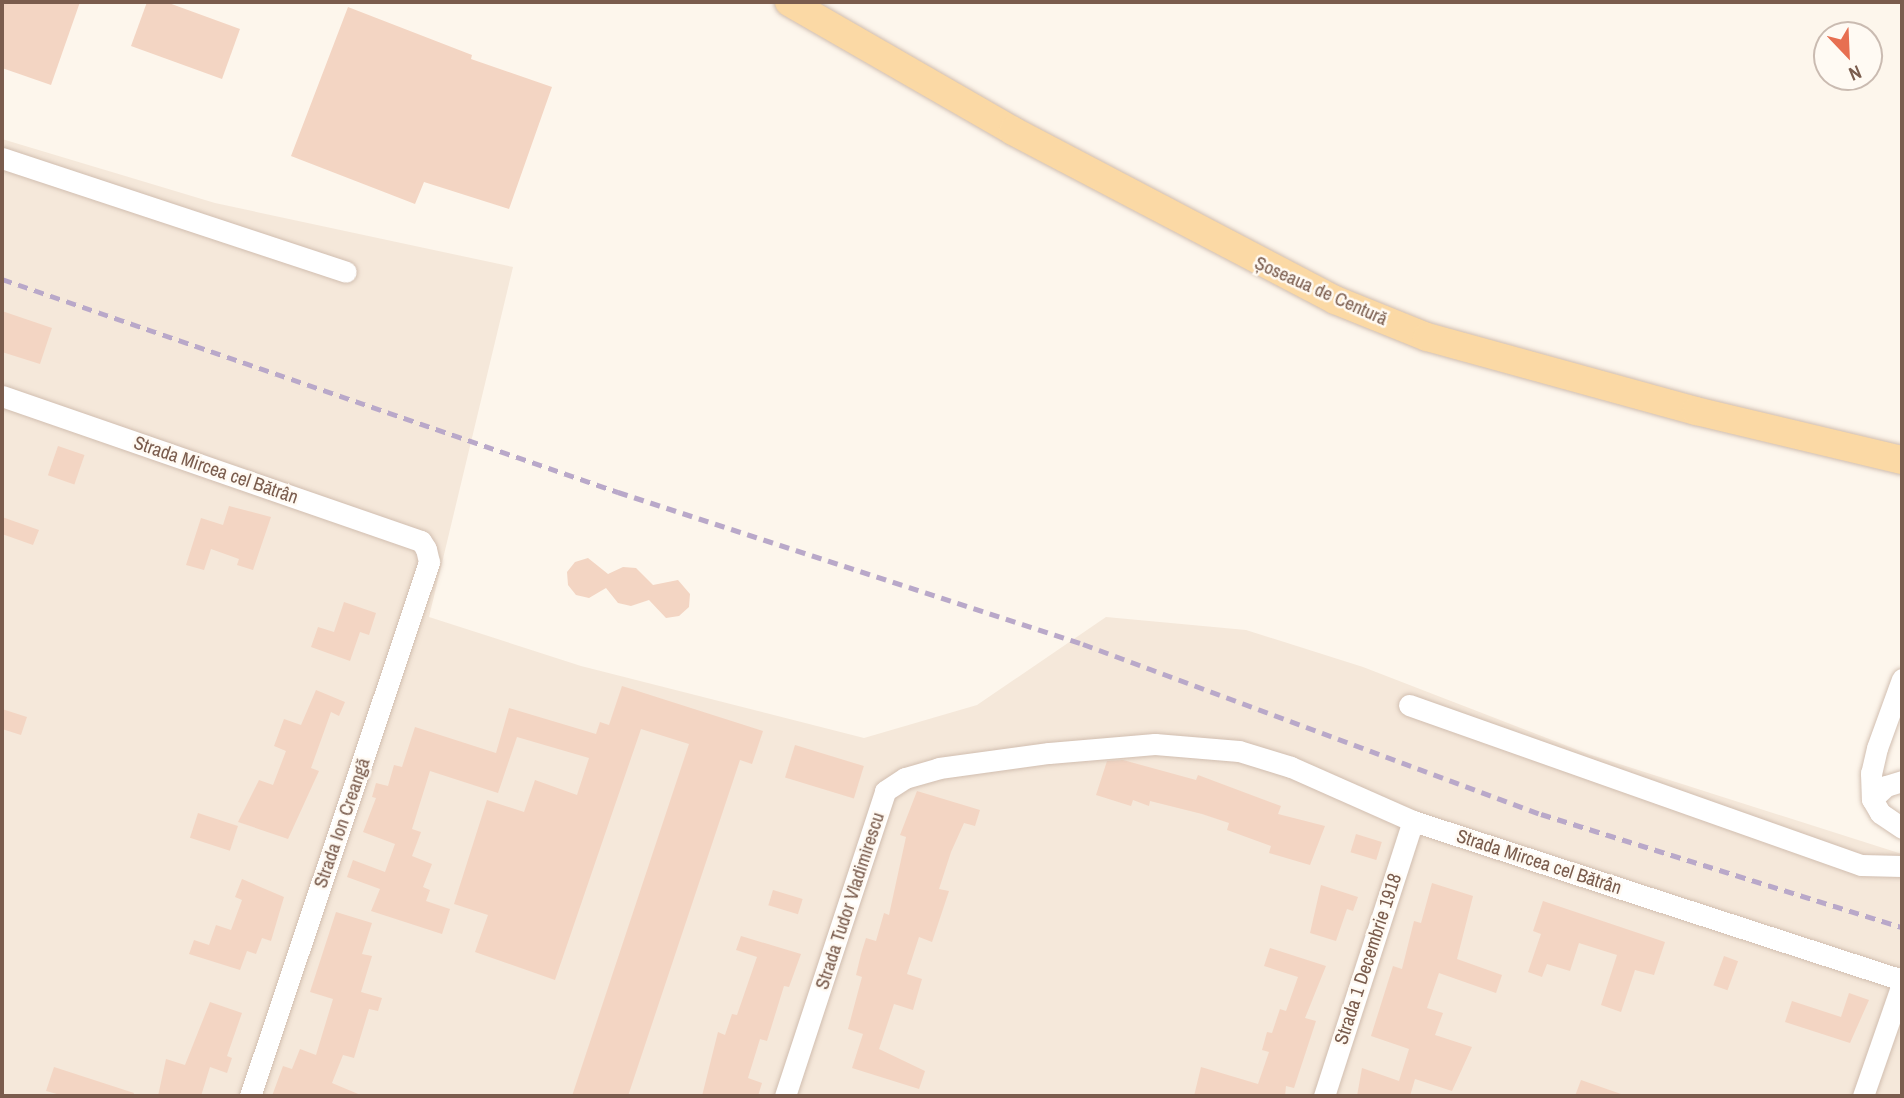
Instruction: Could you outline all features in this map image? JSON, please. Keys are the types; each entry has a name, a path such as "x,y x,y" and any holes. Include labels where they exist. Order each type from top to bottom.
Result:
{"main road":[{"name":"Șoseaua de Centură","path":"789,2 1013,131 1335,300 1427,337 1696,411 1902,460"}],"street":[{"path":"2,158 346,272"},
{"name":"Strada Mircea cel Bătrân","path":"2,396 421,541 426,549"},
{"name":"Strada Ion Creangă","path":"250,1096 429,562 426,549"},
{"path":"1902,679 1877,748 1871,773 1872,799 1880,813 1902,828"},
{"path":"1409,705 1861,865 1902,866"},
{"name":"Strada Mircea cel Bătrân","path":"1179,744 1267,759 1413,821 1902,982"},
{"name":"Strada Tudor Vladimirescu","path":"785,1096 885,791 905,778 939,768 1049,753 1179,744"},
{"path":"1872,799 1886,786 1902,781"},
{"name":"Strada 1 Decembrie 1918","path":"1324,1096 1413,821"},
{"path":"1863,1096 1902,982"}],"shaded area":[{"path":"2,139 215,203 513,267 429,617 581,666 864,738 977,705 1106,617 1246,630 1363,667 1588,754 1902,854 1902,1096 2,1096"}],"building":[{"path":"2,2 80,2 51,85 2,68"},
{"path":"147,2 166,2 240,29 222,79 131,46"},
{"path":"348,7 472,55 471,59 552,87 509,209 424,182 415,204 291,156"},
{"path":"2,311 52,328 40,364 2,352"},
{"path":"58,446 84,455 74,484 48,475"},
{"path":"229,506 271,517 253,570 237,565 239,559 211,549 204,570 186,565 201,518 223,525"},
{"path":"2,517 39,530 33,545 2,534"},
{"path":"588,558 608,574 623,567 636,568 653,585 678,580 690,594 689,607 679,616 666,618 649,600 631,606 618,603 606,588 589,598 576,595 568,585 567,572 575,562"},
{"path":"344,602 376,613 369,635 360,632 350,661 311,647 318,627 334,632"},
{"path":"622,686 763,731 752,764 740,760 628,1096 572,1096 689,744 641,729 555,980 475,952 488,915 454,904 487,800 524,812 535,780 577,795 589,758 517,737 498,793 430,771 412,829 421,832 412,856 432,864 423,887 430,890 426,901 450,909 442,934 371,911 380,889 347,877 353,860 385,872 395,844 363,832 376,798 372,797 376,783 388,786 394,765 402,767 415,727 496,753 509,708 596,734 600,722 609,725"},
{"path":"316,690 345,702 339,716 331,712 311,768 319,771 288,839 238,822 259,780 273,785 286,751 274,746 284,719 301,725"},
{"path":"2,709 27,717 21,735 2,729"},
{"path":"795,745 864,766 854,799 785,778"},
{"path":"1123,760 1196,780 1198,775 1281,806 1278,814 1325,826 1310,865 1269,853 1271,846 1227,830 1229,823 1202,814 1150,801 1149,806 1133,800 1131,806 1096,795 1107,761"},
{"path":"917,791 980,810 975,826 964,823 951,852 939,889 949,891 932,942 919,937 907,974 922,979 913,1010 894,1004 879,1049 925,1071 919,1089 852,1068 863,1034 848,1029 862,977 856,975 861,954 866,938 876,941 884,913 889,915 906,837 900,835"},
{"path":"198,813 238,826 230,851 190,838"},
{"path":"1356,834 1382,842 1376,860 1350,852"},
{"path":"242,879 284,897 271,941 262,938 256,954 247,951 240,970 189,954 194,940 209,945 216,925 231,930 242,900 235,897"},
{"path":"1432,883 1473,896 1457,959 1502,975 1496,993 1439,973 1427,1008 1443,1013 1435,1035 1472,1047 1452,1091 1415,1079 1410,1096 1357,1096 1362,1068 1399,1081 1409,1049 1371,1036 1393,966 1402,969 1414,921 1421,923"},
{"path":"1321,885 1358,897 1353,911 1347,909 1336,941 1310,933"},
{"path":"773,890 803,899 798,914 768,905"},
{"path":"1543,901 1665,942 1654,975 1635,970 1621,1012 1601,1005 1617,955 1579,943 1570,971 1547,964 1542,977 1528,972 1541,934 1533,931"},
{"path":"336,912 372,923 362,954 372,956 361,992 382,998 378,1011 369,1009 354,1058 343,1055 332,1083 363,1096 272,1096 283,1066 292,1069 300,1049 316,1055 333,999 310,992"},
{"path":"741,936 801,954 789,987 784,986 767,1041 760,1039 748,1078 762,1083 758,1096 702,1096 718,1032 725,1035 732,1014 737,1015 757,957 736,950"},
{"path":"1270,948 1326,966 1305,1018 1316,1021 1294,1088 1286,1086 1285,1096 1194,1096 1201,1067 1258,1084 1269,1052 1262,1050 1267,1032 1272,1033 1280,1009 1286,1011 1298,977 1264,966"},
{"path":"1724,956 1738,961 1727,990 1713,985"},
{"path":"1849,993 1869,1000 1850,1043 1785,1022 1792,1001 1841,1017"},
{"path":"210,1002 242,1013 227,1056 232,1058 227,1073 210,1067 201,1096 158,1096 166,1059 185,1065"},
{"path":"54,1067 134,1093 133,1096 64,1096 46,1091"},
{"path":"1581,1080 1621,1094 1575,1096"}],"railway":[{"path":"2,279 618,492 1083,644 1541,814 1902,927"}]}
